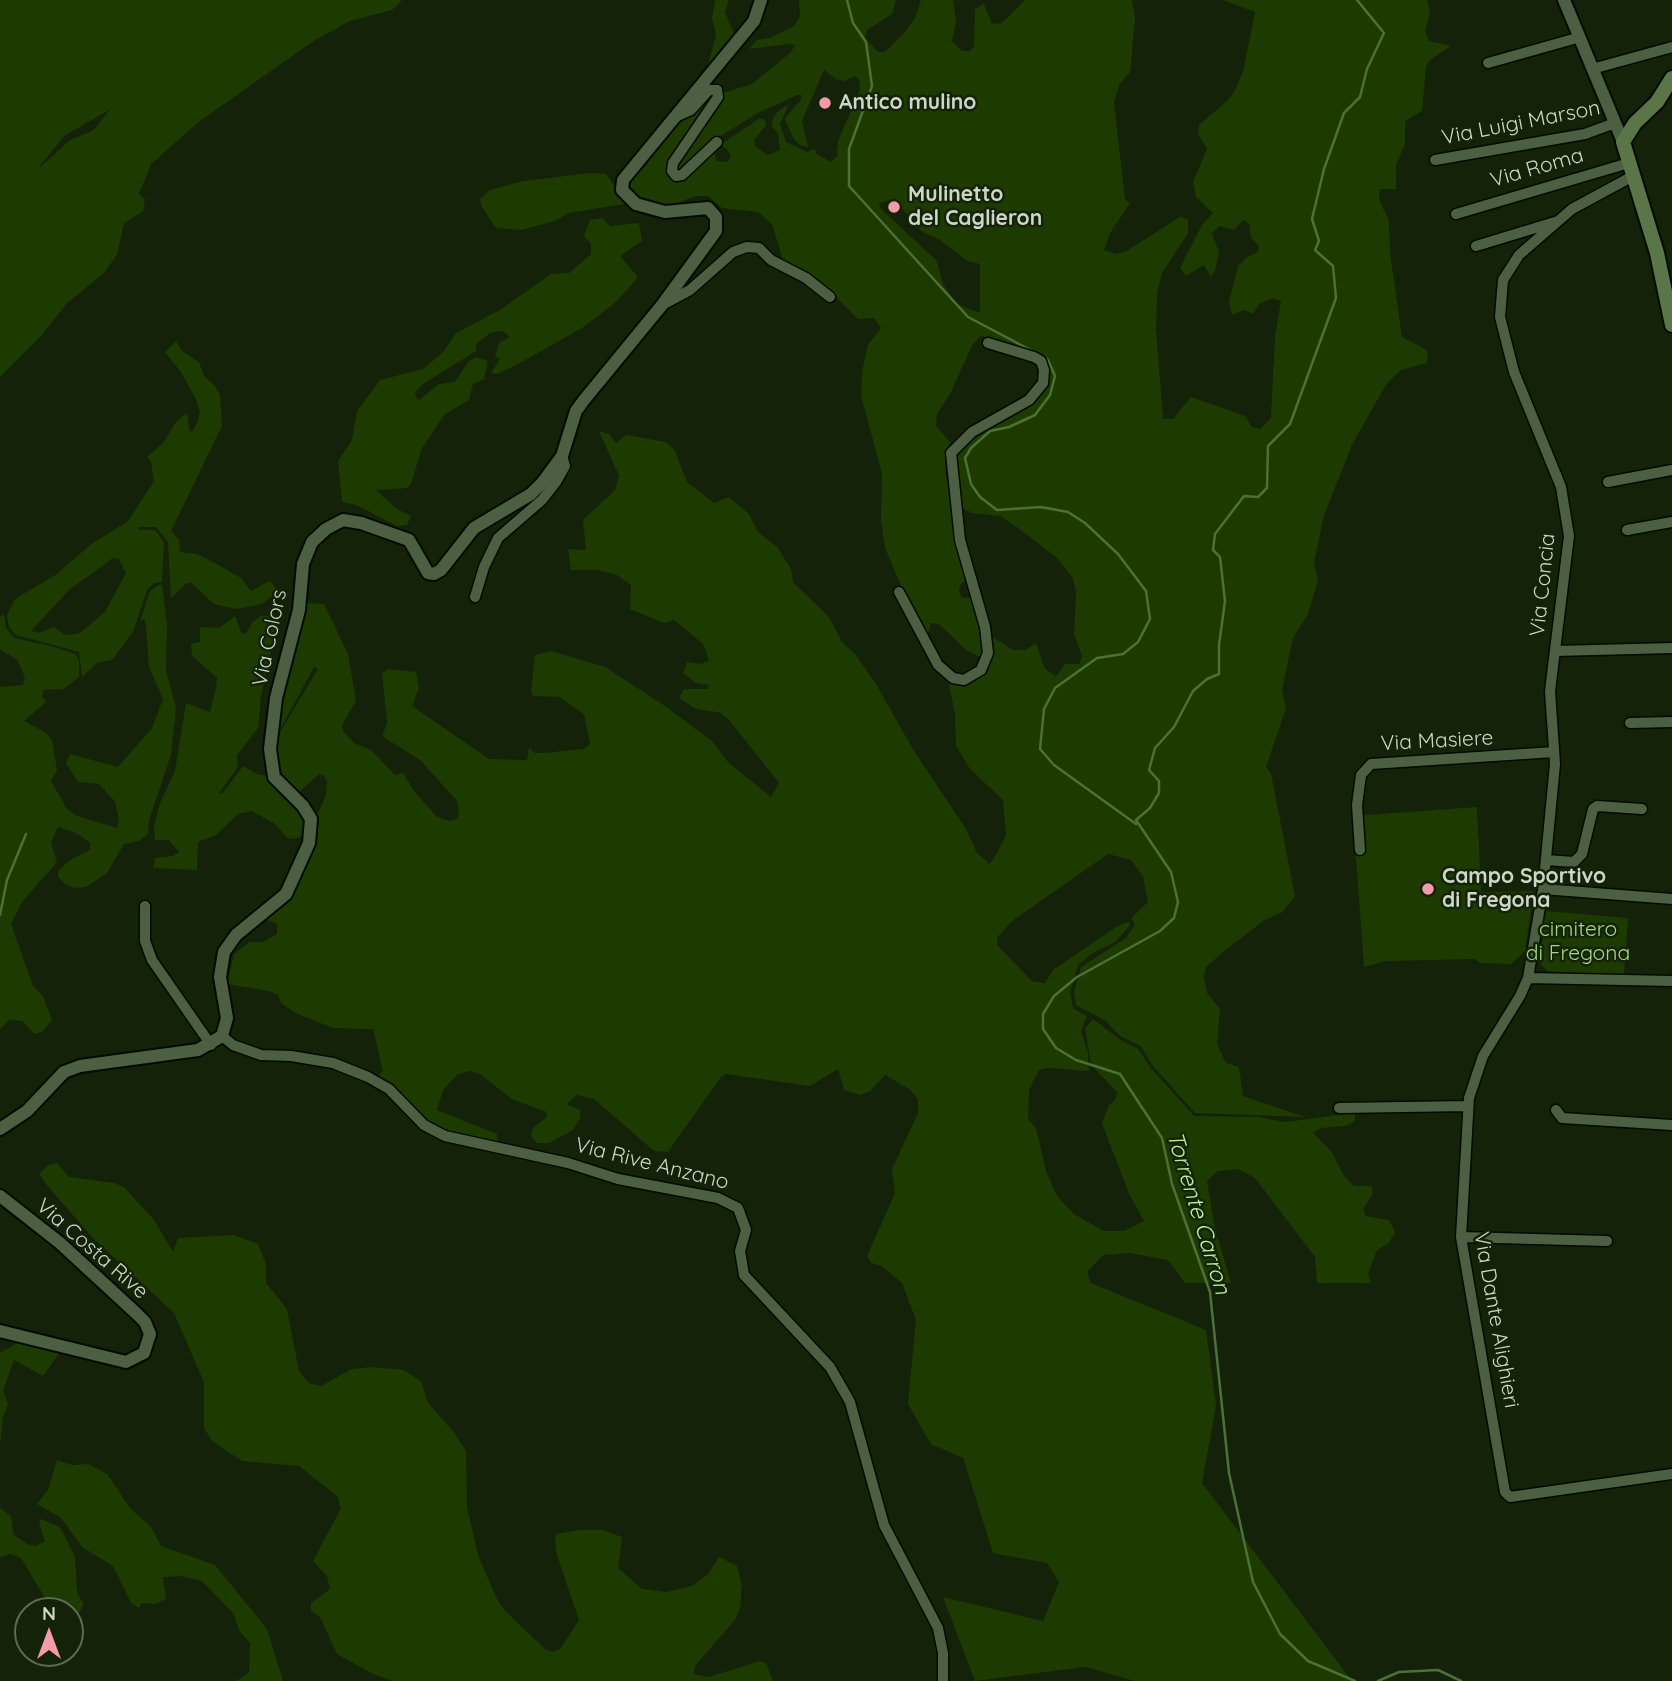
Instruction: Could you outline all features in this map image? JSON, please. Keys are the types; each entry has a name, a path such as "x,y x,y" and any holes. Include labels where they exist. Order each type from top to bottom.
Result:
{"main road":[{"path":"1672,78 1657,102 1633,126 1623,142 1657,253 1672,325"}],"street":[{"path":"673,118 754,21 761,0"},
{"path":"1564,0 1577,38 1623,142"},
{"path":"1488,63 1577,38"},
{"path":"1592,69 1672,47"},
{"path":"673,118 691,110 709,90 717,90 718,97 673,163 672,171 676,176 682,174 717,142"},
{"name":"Via Colors","path":"222,1036 227,1018 220,977 224,952 236,934 286,894 309,843 311,818 303,806 274,777 270,749 276,698 299,610 303,564 312,542 326,529 343,520 361,523 409,540 423,566 434,574 441,570 474,528 531,494 562,456 576,411 711,242 717,225 708,208 665,212 636,204 622,190 628,173 673,118"},
{"path":"1613,119 1633,126"},
{"name":"Via Luigi Marson","path":"1435,160 1585,134 1613,119"},
{"name":"Via Roma","path":"1456,214 1631,170"},
{"name":"Via Concia","path":"1468,1102 1483,1056 1528,978 1546,860 1554,752 1549,706 1569,536 1566,508 1553,463 1514,372 1500,317 1503,280 1519,254 1572,209 1631,170"},
{"name":"Via Concia","path":"1475,246 1559,220"},
{"path":"662,305 677,299 733,252 747,247 759,248 771,260 806,278 830,297"},
{"path":"899,592 937,665 953,678 964,680 981,670 988,653 985,627 960,540 951,453 972,432 1029,400 1042,383 1044,370 1041,361 1034,357 988,343"},
{"path":"475,597 484,567 498,538 542,500 565,466 562,456"},
{"path":"1608,482 1672,470"},
{"path":"1627,530 1672,522"},
{"path":"1555,650 1672,648"},
{"path":"1630,723 1672,722"},
{"name":"Via Masiere","path":"1360,850 1357,805 1361,775 1371,764 1554,752"},
{"path":"1546,860 1574,862 1582,854 1593,810 1597,806 1642,809"},
{"path":"1543,889 1672,899"},
{"path":"145,906 145,942 152,960 211,1045"},
{"path":"1528,978 1672,981"},
{"path":"0,1129 27,1111 64,1072 80,1066 198,1051 222,1036"},
{"name":"Via Rive Anzano","path":"222,1036 233,1045 261,1055 291,1056 333,1063 368,1077 389,1089 424,1125 445,1136 531,1154 640,1184 718,1198 738,1208 746,1230 740,1251 744,1275 830,1367 850,1402 884,1525 938,1628 943,1653 943,1681"},
{"path":"1339,1108 1468,1102"},
{"name":"Via Dante Alighieri","path":"1468,1102 1461,1237 1505,1492 1510,1497 1672,1474"},
{"path":"1556,1110 1562,1118 1672,1125"},
{"name":"Via Costa Rive","path":"0,1196 60,1243 137,1314 145,1322 150,1335 144,1353 126,1362 0,1331"},
{"path":"1461,1237 1607,1241"}],"green space":[{"path":"0,0 402,0 392,10 350,21 315,40 200,121 151,164 139,194 145,199 143,211 124,223 117,255 103,274 67,303 41,336 0,377","holes":["109,110 94,130 70,140 36,171 64,136"]},
{"path":"715,0 729,0 725,12 734,34 708,65 716,35 712,18"},
{"path":"799,0 896,0 892,14 867,30 865,38 878,52 885,52 915,18 921,0 953,0 956,20 952,41 962,51 970,51 974,46 975,9 984,4 992,24 1002,23 1025,0 1132,0 1135,18 1130,72 1119,85 1114,103 1125,199 1130,203 1110,233 1104,250 1115,254 1125,252 1180,217 1188,220 1188,233 1162,273 1157,293 1156,330 1163,419 1173,419 1191,397 1245,416 1252,427 1260,429 1271,418 1275,336 1281,301 1272,298 1259,304 1253,314 1244,310 1232,315 1229,302 1238,266 1247,257 1258,252 1259,246 1251,238 1249,223 1243,220 1234,230 1219,226 1212,234 1219,252 1211,277 1204,265 1186,276 1180,268 1202,225 1213,213 1196,197 1193,182 1207,149 1198,134 1199,125 1228,100 1235,90 1243,72 1255,12 1223,0 1427,0 1430,13 1425,31 1429,41 1451,46 1430,60 1426,67 1422,111 1405,121 1405,144 1396,165 1396,189 1380,189 1379,198 1389,221 1390,253 1402,337 1427,350 1427,363 1401,370 1387,383 1352,445 1324,515 1314,563 1318,580 1308,614 1293,638 1282,690 1286,708 1266,767 1271,774 1295,896 1282,912 1263,921 1206,967 1204,977 1207,993 1220,1009 1217,1044 1226,1063 1239,1067 1243,1096 1305,1117 1195,1113 1152,1065 1141,1046 1120,1036 1106,1021 1076,1005 1074,992 1081,967 1126,938 1135,924 1131,918 1148,902 1143,876 1131,860 1108,854 1012,921 997,938 997,945 1032,981 1045,983 1053,970 1116,927 1127,922 1131,924 1115,942 1091,954 1078,965 1070,992 1073,1008 1087,1016 1081,1031 1088,1052 1089,1071 1049,1068 1039,1070 1029,1090 1028,1119 1036,1128 1046,1171 1057,1196 1074,1214 1104,1231 1124,1231 1144,1221 1129,1194 1102,1123 1109,1105 1116,1099 1117,1092 1091,1065 1085,1028 1093,1019 1119,1039 1138,1049 1150,1067 1194,1116 1258,1117 1285,1122 1355,1113 1355,1121 1345,1126 1321,1128 1313,1133 1332,1152 1344,1176 1354,1186 1371,1186 1373,1193 1363,1209 1366,1216 1389,1220 1395,1232 1389,1243 1377,1250 1368,1274 1371,1283 1317,1283 1315,1257 1255,1178 1238,1169 1218,1171 1207,1181 1215,1228 1231,1283 1185,1283 1168,1260 1130,1253 1103,1255 1087,1272 1091,1283 1206,1330 1216,1406 1202,1483 1352,1681 1135,1681 1085,1667 975,1681 943,1597 1043,1621 1059,1582 1047,1563 993,1553 963,1458 931,1444 908,1404 916,1320 902,1283 881,1266 871,1263 867,1256 895,1193 892,1169 918,1113 918,1099 909,1089 885,1075 870,1091 860,1095 844,1090 838,1069 810,1086 726,1074 720,1078 668,1152 654,1151 594,1099 577,1095 567,1104 580,1110 580,1118 573,1130 549,1143 537,1143 531,1137 533,1128 547,1117 546,1112 512,1099 480,1074 470,1071 458,1074 443,1090 437,1110 497,1134 498,1144 448,1132 428,1122 398,1091 375,1078 383,1071 373,1029 333,1028 295,1013 281,1003 278,995 227,984 234,954 250,942 263,942 277,934 277,924 264,919 279,903 326,795 327,781 323,775 319,774 297,794 276,773 274,742 318,669 314,667 280,730 276,731 280,695 303,603 324,604 348,654 356,701 342,725 343,731 354,743 371,750 395,775 403,773 415,792 437,817 450,821 457,819 457,801 420,760 382,736 387,723 382,673 388,669 416,672 419,688 412,706 489,759 527,760 529,748 535,753 545,753 584,749 590,744 584,714 559,697 533,696 531,691 535,655 551,651 605,667 662,704 712,741 728,762 771,797 779,783 730,721 721,713 696,709 679,698 684,689 708,689 709,685 696,683 683,673 687,662 702,664 709,660 703,644 674,620 664,623 630,609 631,585 617,575 598,570 571,570 568,549 586,550 583,520 615,490 619,476 599,431 609,434 616,443 626,435 666,442 675,451 687,482 714,503 729,497 749,514 758,532 777,547 791,569 793,582 829,617 842,642 855,654 876,684 914,751 966,829 977,853 990,864 999,849 1006,835 1003,800 970,769 956,746 955,714 948,680 978,669 984,658 986,633 1013,650 1025,650 1036,643 1045,669 1056,676 1065,664 1079,664 1082,656 1074,634 1076,593 1073,578 1057,558 1017,527 1000,516 972,513 959,507 950,449 957,441 1020,404 1036,386 1041,365 1015,349 981,335 972,346 950,394 937,414 936,426 950,442 945,454 945,469 958,547 967,579 960,585 959,592 962,598 973,597 982,648 980,657 966,650 939,624 931,623 925,643 885,548 881,520 882,473 861,396 862,372 868,345 881,328 874,318 858,319 820,281 783,260 772,224 758,212 722,208 708,196 696,196 671,205 645,201 629,193 625,184 678,122 711,94 715,95 679,151 668,162 668,173 676,181 684,180 699,161 715,149 716,161 728,162 731,154 721,144 760,118 765,120 766,125 754,140 756,147 768,155 780,150 778,133 772,127 773,119 777,112 789,104 780,124 786,142 807,152 815,149 816,154 831,162 837,157 838,141 860,90 859,80 855,76 844,81 836,79 824,70 802,121 808,147 800,145 794,139 785,118 801,100 801,95 797,95 758,113 714,140 680,171 675,170 675,165 723,93 752,84 791,52 795,45 749,49 757,40 770,38 794,26 800,16","holes":["894,199 921,231 940,240 967,261 980,264 980,313 957,304 943,284 937,261 881,209 879,203"]},
{"path":"590,173 606,174 626,202 568,213 555,221 521,230 496,228 482,207 480,199 490,190 523,181"},
{"path":"602,218 610,226 639,223 642,241 620,256 637,276 616,302 582,328 497,374 491,373 500,359 495,356 499,343 510,337 503,331 490,333 476,344 476,351 423,384 415,393 418,401 439,384 455,382 468,362 476,357 488,361 484,379 473,384 469,400 445,414 422,448 411,484 407,488 376,490 397,509 411,516 407,525 397,526 356,505 342,502 338,461 352,440 357,411 380,380 423,369 443,352 456,333 500,310 551,274 569,273 591,254 591,244 584,236 590,220"},
{"path":"176,341 182,351 199,362 204,376 220,395 222,426 171,531 179,540 180,552 197,554 215,563 241,578 251,591 270,581 278,591 262,604 237,609 214,604 191,583 187,583 171,598 168,542 156,527 138,527 139,530 155,530 164,542 162,582 154,583 147,590 134,630 112,660 97,663 82,677 79,652 16,635 9,627 7,615 15,599 57,574 90,545 128,521 154,481 151,462 147,457 164,442 176,422 187,413 189,430 192,432 200,413 196,399 181,372 165,352","holes":["113,558 119,559 126,573 105,612 80,633 65,635 54,627 40,633 31,631 69,590"]},
{"path":"162,585 167,624 166,671 176,708 171,755 149,820 148,834 139,841 124,844 107,873 86,887 75,888 58,877 58,871 70,860 90,850 90,843 76,833 58,827 51,843 57,862 22,902 11,924 33,986 43,996 52,1020 42,1032 35,1034 22,1021 9,1020 0,1029 0,687 23,685 25,677 17,660 0,649 0,617 4,614 6,628 14,638 75,654 79,660 79,677 63,689 43,690 42,696 46,702 24,721 46,733 52,741 57,770 51,781 67,809 77,816 117,828 119,821 115,802 99,784 78,782 66,763 70,754 118,767 152,728 163,699 149,667 146,625 144,619 140,621 150,591"},
{"path":"235,616 241,632 246,634 260,616 279,616 261,696 258,728 237,755 238,767 219,793 222,794 243,766 259,775 268,775 306,817 305,833 298,838 288,839 275,824 252,811 238,814 216,835 198,842 197,870 153,868 155,858 173,856 179,852 169,840 155,840 154,826 160,803 175,771 186,703 210,712 216,688 217,678 192,656 191,644 200,642 200,627 219,628"},
{"path":"1477,807 1481,892 1534,891 1525,951 1511,964 1481,963 1474,959 1386,961 1364,967 1353,816"},
{"name":"cimitero di Fregona","path":"1547,911 1628,918 1624,976 1547,971 1541,964 1544,913"},
{"path":"57,1163 69,1177 114,1183 124,1187 154,1220 173,1252 178,1238 234,1235 258,1244 266,1264 266,1283 287,1309 299,1371 309,1383 321,1386 352,1369 373,1367 403,1370 421,1381 428,1403 453,1431 466,1451 467,1507 478,1555 496,1597 504,1610 545,1649 552,1652 560,1649 579,1620 557,1555 555,1538 557,1534 579,1530 603,1530 622,1537 618,1568 642,1589 666,1592 692,1586 708,1574 719,1557 737,1566 742,1585 740,1608 735,1620 695,1666 694,1674 709,1677 760,1661 766,1663 773,1681 393,1681 373,1674 337,1654 320,1617 311,1611 311,1603 330,1589 327,1576 313,1561 341,1508 337,1496 299,1466 242,1461 212,1441 204,1428 204,1382 174,1313 92,1237 46,1184 39,1174 48,1165"},
{"path":"19,1342 60,1352 43,1376 14,1360 3,1390 8,1405 3,1417 0,1445 0,1353"},
{"path":"57,1460 73,1465 88,1464 107,1474 130,1508 151,1527 161,1546 215,1565 267,1629 283,1681 236,1681 249,1673 250,1643 240,1632 233,1613 202,1581 182,1576 163,1577 166,1599 155,1604 142,1603 139,1608 131,1603 113,1566 83,1548 60,1517 37,1504 48,1490"},
{"path":"0,1508 11,1516 13,1534 27,1544 36,1546 45,1541 39,1523 41,1519 60,1527 75,1557 80,1597 45,1597 21,1558 10,1554 0,1557"}],"waterway":[{"path":"847,0 853,23 866,42 872,86 849,149 849,186 968,317 1038,354"},
{"name":"Torrente Carron","path":"1355,1681 1308,1661 1280,1634 1253,1582 1229,1473 1210,1292 1172,1184 1162,1138 1120,1074 1076,1060 1056,1048 1043,1029 1043,1014 1054,996 1077,977 1160,931 1174,918 1178,902 1171,872 1136,820 1150,808 1159,793 1159,781 1149,770 1155,748 1174,727 1193,691 1207,679 1219,674 1219,645 1225,601 1220,557 1213,550 1215,534 1244,496 1258,497 1267,488 1268,446 1290,424 1336,298 1333,266 1315,250 1319,241 1312,219 1324,169 1344,113 1360,97 1367,69 1384,33 1357,0"},
{"path":"1044,357 1055,376 1050,395 1035,415 1009,427 990,431 971,448 965,458 971,484 980,497 997,510 1041,507 1068,512 1085,523 1118,554 1146,591 1150,619 1138,642 1123,654 1097,658 1055,688 1044,709 1040,749 1054,765 1136,824"},
{"path":"0,915 7,880 26,834"},
{"name":"Torrente Carron","path":"1378,1681 1399,1672 1438,1670 1461,1681"}],"place":[{"name":"Antico mulino","path":"825,103"},
{"name":"Mulinetto del Caglieron","path":"894,207"},
{"name":"Campo Sportivo di Fregona","path":"1428,889"}]}
